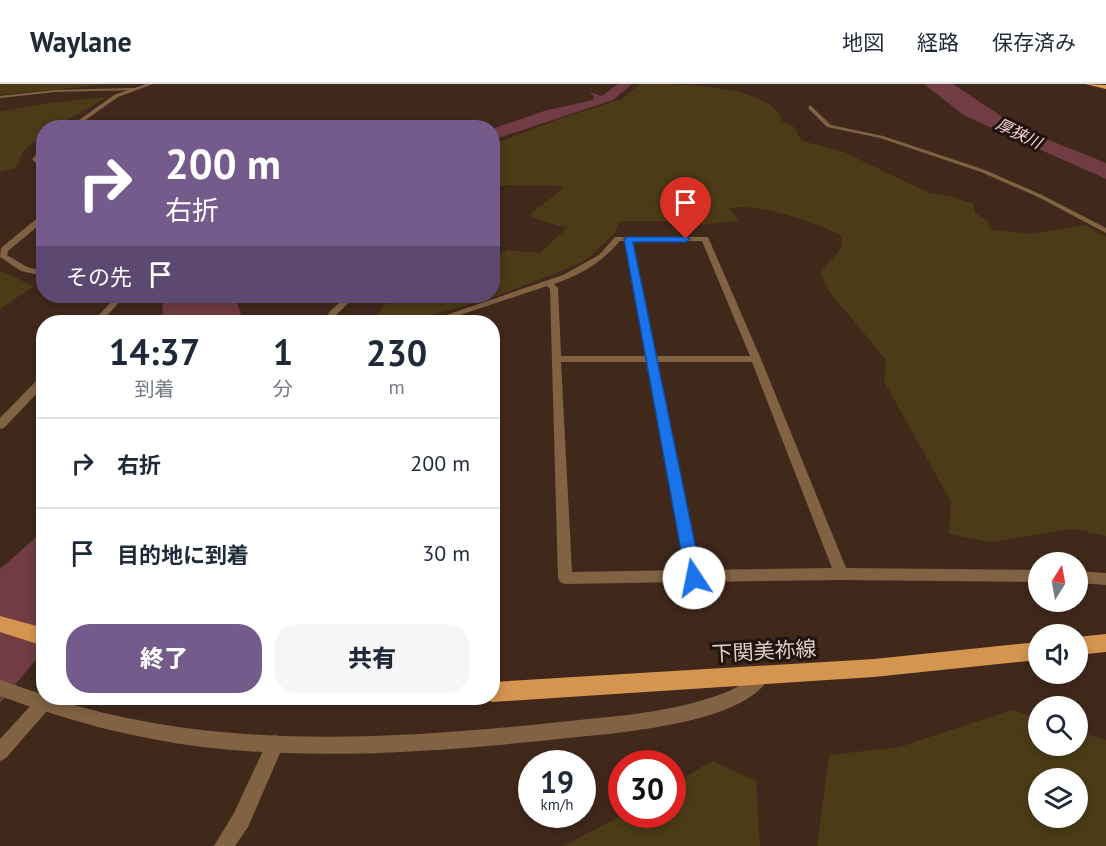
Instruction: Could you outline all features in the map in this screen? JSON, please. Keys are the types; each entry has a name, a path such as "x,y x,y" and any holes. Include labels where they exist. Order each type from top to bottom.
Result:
{"highway":[{"path":"1088,84 1106,87"}],"main road":[{"path":"0,624 36,635"},
{"path":"1088,645 1106,643"},
{"name":"下関美祢線","path":"500,691 874,668 1028,652"}],"street":[{"path":"81,120 105,102 133,89 151,84"},
{"path":"0,97 55,91 133,89"},
{"path":"810,107 829,126 881,137 974,168 1040,196 1106,231"},
{"path":"36,224 4,250 3,256 24,269 36,272"},
{"path":"500,300 548,284 602,257 618,239 705,239 756,358 841,574"},
{"path":"628,239 694,578"},
{"path":"548,284 554,288 565,578 694,578 841,574 1028,576"},
{"path":"103,315 114,303"},
{"path":"332,315 344,303"},
{"path":"453,315 490,303"},
{"path":"556,359 756,358"},
{"path":"0,425 36,387"},
{"path":"1088,578 1106,579"},
{"path":"56,705 103,723 155,732 275,744 455,740 606,725 691,711 740,695 763,675"},
{"path":"0,688 36,699"},
{"path":"0,752 41,705"},
{"path":"224,846 242,820 275,744"}],"shaded area":[{"path":"0,84 109,84 0,95"},
{"path":"640,84 699,86 742,93 761,100 774,109 782,121 794,127 802,141 844,152 929,193 953,197 974,204 975,213 987,221 992,230 1030,234 1084,225 1106,237 1106,536 1074,529 989,542 949,534 951,502 884,381 886,360 828,290 820,272 842,248 841,236 819,225 768,210 738,207 729,209 739,220 703,225 685,218 665,221 620,221 615,233 586,260 500,295 500,255 506,250 540,253 567,228 533,218 531,213 563,189 560,186 500,185 500,142 559,119 622,99"},
{"path":"108,97 67,120 36,120 36,141 23,151 16,168 0,172 0,112 48,103"},
{"path":"0,271 34,286 0,309"},
{"path":"386,303 474,303 433,315 377,315"},
{"path":"1012,710 1028,715 1028,756 1088,756 1088,734 1106,740 1106,846 817,846 829,755 899,747"},
{"path":"712,761 756,781 760,846 563,846 608,823 608,828 686,828 686,777"}],"water":[{"path":"618,84 632,84 613,100 500,137 500,126 544,111 593,100 594,96 589,92 602,96"},
{"name":"厚狭川","path":"924,84 953,84 1019,128 1106,163 1106,179 965,116"},
{"path":"162,303 238,303 241,315 163,315"},
{"path":"36,537 36,659 0,703 0,569"}],"route":[{"path":"686,239 628,239 694,578"}]}
